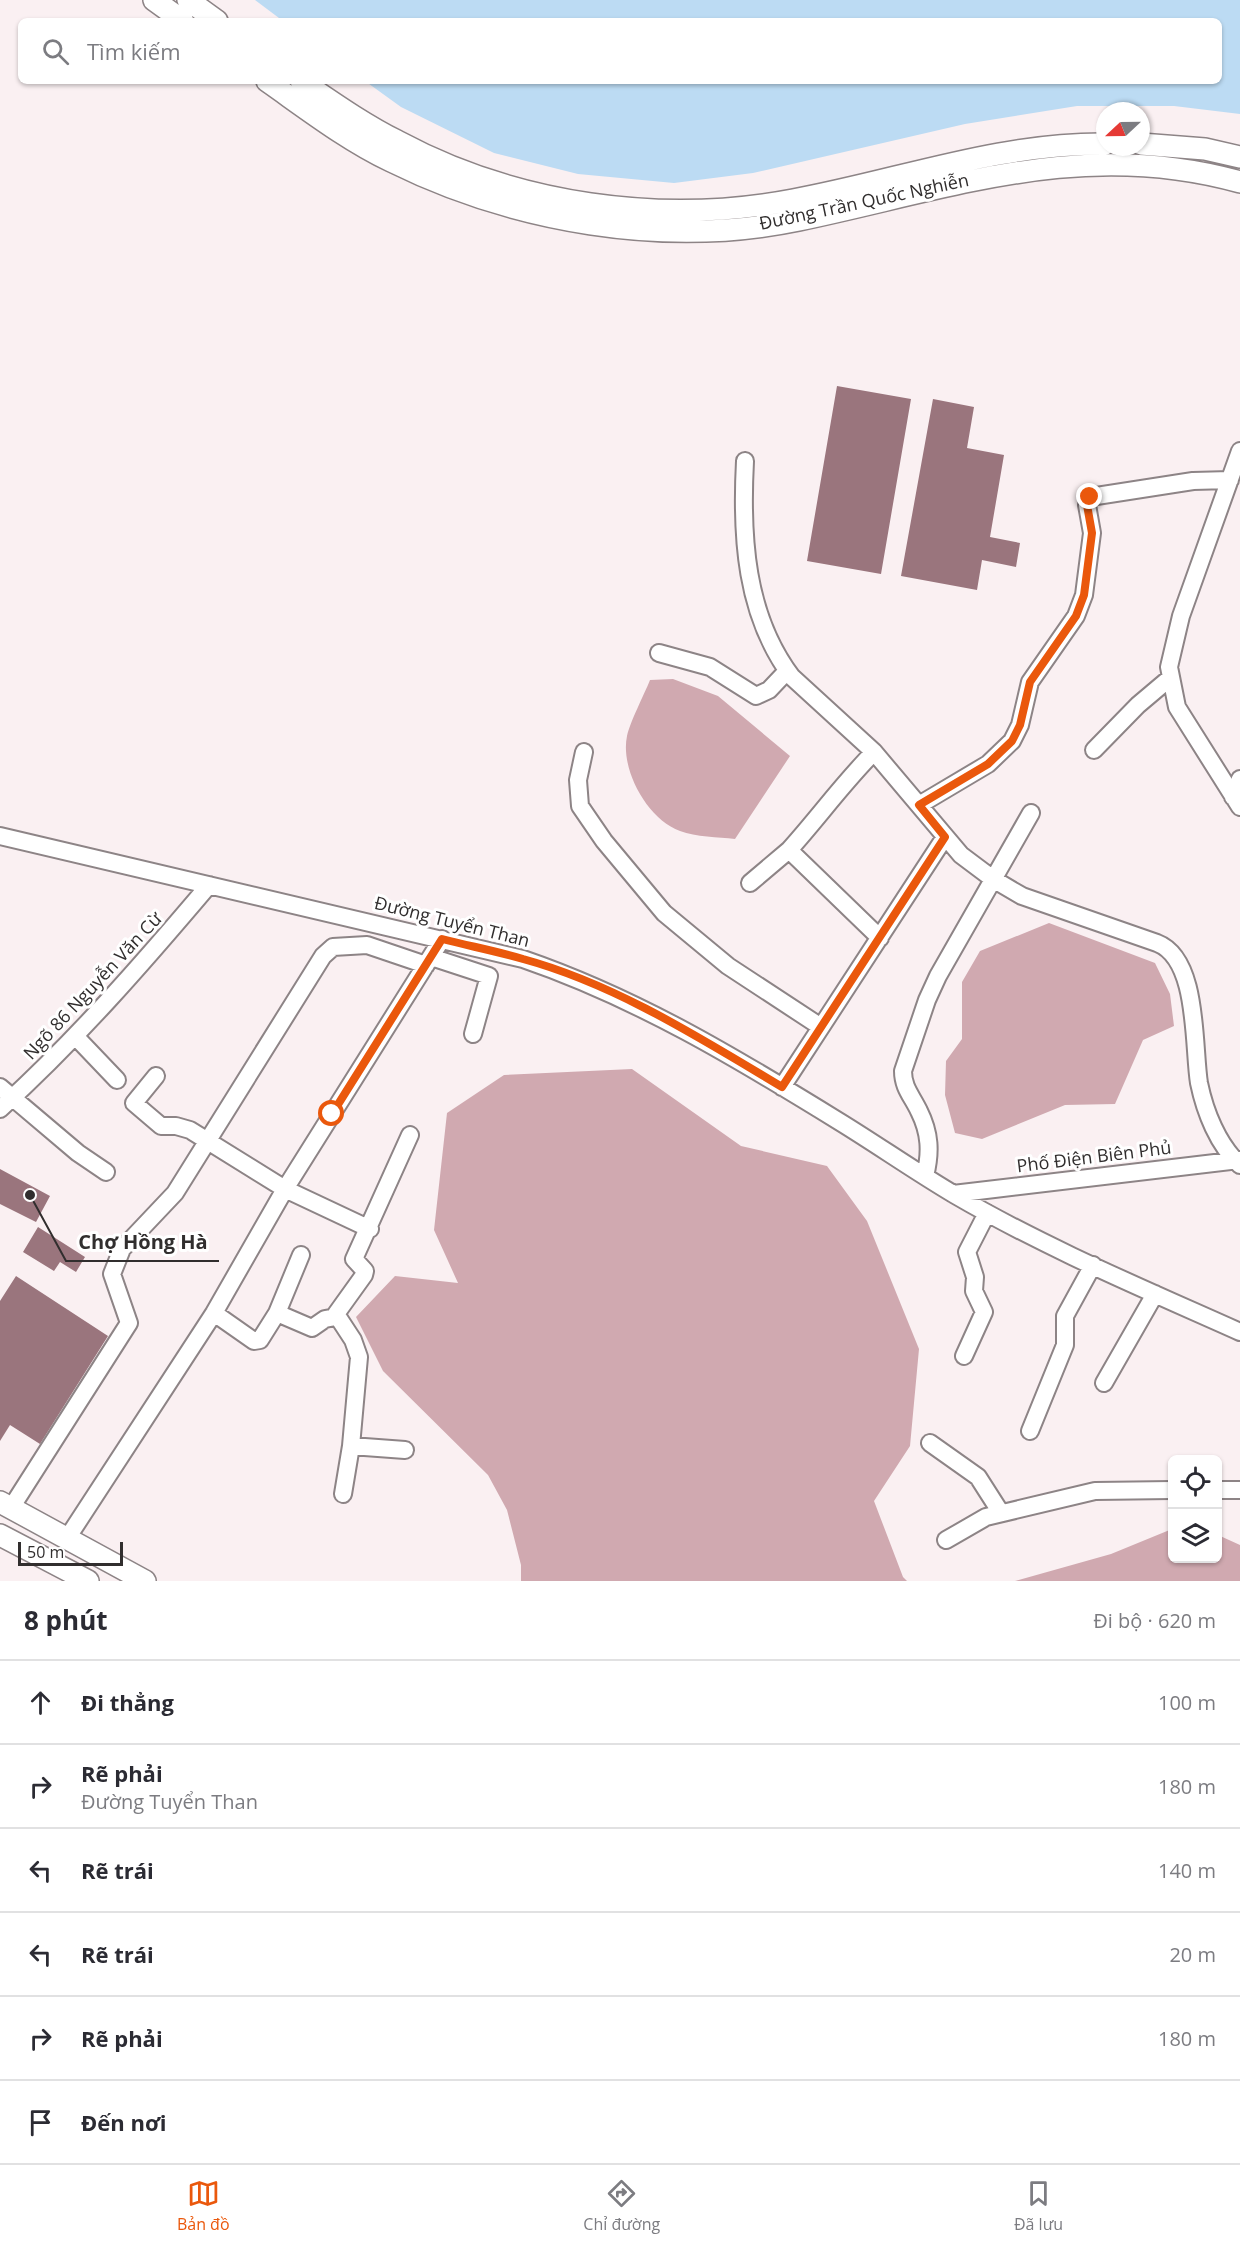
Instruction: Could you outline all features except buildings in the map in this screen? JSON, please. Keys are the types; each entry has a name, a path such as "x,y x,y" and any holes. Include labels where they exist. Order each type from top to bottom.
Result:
{"main road":[{"path":"154,0 179,18"},
{"path":"188,0 213,18"},
{"name":"Đường Trần Quốc Nghiễn","path":"271,84 350,137 389,160 435,181 525,211 609,225 666,230 752,226 796,220 991,175 1043,167 1097,163 1152,165 1204,172 1240,182"},
{"name":"Đường Trần Quốc Nghiễn","path":"306,84 397,142 484,179 527,191 613,206 708,210 751,207 794,200 988,155 1041,148 1096,145"},
{"path":"1150,145 1205,149 1240,157"},
{"path":"6,1505 69,1537 145,1581"},
{"path":"0,1535 88,1581"}],"street":[{"path":"1237,802 1182,716 1170,678 1169,667 1181,616 1232,488 1240,451"},
{"path":"746,461 744,534 750,579 771,644 787,671 874,752 961,855 993,879 1022,896 1157,943 1174,954 1184,977 1192,1012 1200,1084 1207,1111 1218,1135 1238,1162"},
{"path":"919,805 988,764 1012,741 1020,725 1030,682 1076,616 1084,595 1092,533 1087,505 1090,497 1193,481 1232,488"},
{"path":"659,653 710,668 756,696 769,690 787,671"},
{"path":"1094,750 1138,705 1170,678"},
{"path":"584,752 578,780 580,806 604,841 651,897 686,932 719,960 821,1027"},
{"path":"750,883 789,850 812,826 838,789 874,752"},
{"path":"1237,802 1240,779"},
{"path":"925,1176 930,1145 919,1111 903,1082 903,1071 934,984 1031,813"},
{"name":"Đường Tuyển Than","path":"0,836 523,959 605,990 687,1030 987,1213 1093,1265 1240,1332"},
{"path":"782,1087 945,837"},
{"path":"789,850 880,938"},
{"name":"Ngõ 86 Nguyễn Văn Cừ","path":"4,1098 75,1036 130,980 209,885"},
{"path":"346,945 351,918"},
{"path":"69,1537 214,1313 285,1189 442,939"},
{"path":"6,1505 129,1323 112,1274 122,1249 175,1193 323,956 333,947 366,945 489,976 473,1034"},
{"path":"75,1036 117,1080"},
{"path":"156,1076 135,1101 134,1106 161,1126 176,1126 190,1130 285,1189 370,1229"},
{"path":"4,1098 106,1172"},
{"path":"278,1313 312,1328 325,1319 336,1317 364,1275 365,1271 354,1259 370,1229 410,1136"},
{"name":"Phố Điện Biên Phủ","path":"953,1194 1238,1162"},
{"path":"964,1356 984,1312 974,1291 975,1277 967,1252 987,1213"},
{"path":"214,1313 257,1341 278,1313 301,1255"},
{"path":"1030,1431 1065,1345 1065,1316 1093,1265"},
{"path":"1104,1383 1155,1294"},
{"path":"336,1317 353,1340 359,1357 351,1446 343,1494"},
{"path":"930,1443 978,1477 1001,1513"},
{"path":"351,1446 405,1450"},
{"path":"946,1540 969,1525 1001,1513 1095,1491 1168,1490"},
{"path":"1222,1490 1240,1490"}],"shaded area":[{"path":"673,679 718,696 790,756 735,839 707,837 680,831 668,825 647,804 632,777 626,749 627,736 634,716 650,680"},
{"path":"1049,923 1155,963 1170,994 1174,1026 1143,1040 1115,1104 1065,1105 982,1139 955,1133 945,1095 946,1061 962,1039 962,982 980,951"},
{"path":"632,1069 741,1146 827,1166 867,1221 919,1349 910,1446 874,1501 903,1577 907,1581 521,1581 521,1565 507,1510 488,1475 383,1371 356,1317 395,1276 458,1283 434,1230 447,1113 504,1075"},
{"path":"1168,1531 1168,1563 1222,1563 1222,1537 1240,1545 1240,1581 1015,1581 1111,1554"}],"water":[{"path":"255,0 1240,0 1240,114 1174,106 1150,106 1150,102 1096,102 1096,106 1077,106 965,124 753,173 674,183 578,174 494,153 401,107 369,84 1222,84 1222,18 279,18"}],"place":[{"name":"Chợ Hồng Hà","path":"30,1195"}],"route":[{"path":"332,1114 442,939 523,959 605,990 687,1030 782,1087 945,837 919,805 988,764 1012,741 1020,725 1030,682 1076,616 1084,595 1092,533 1087,505 1090,497"}]}
